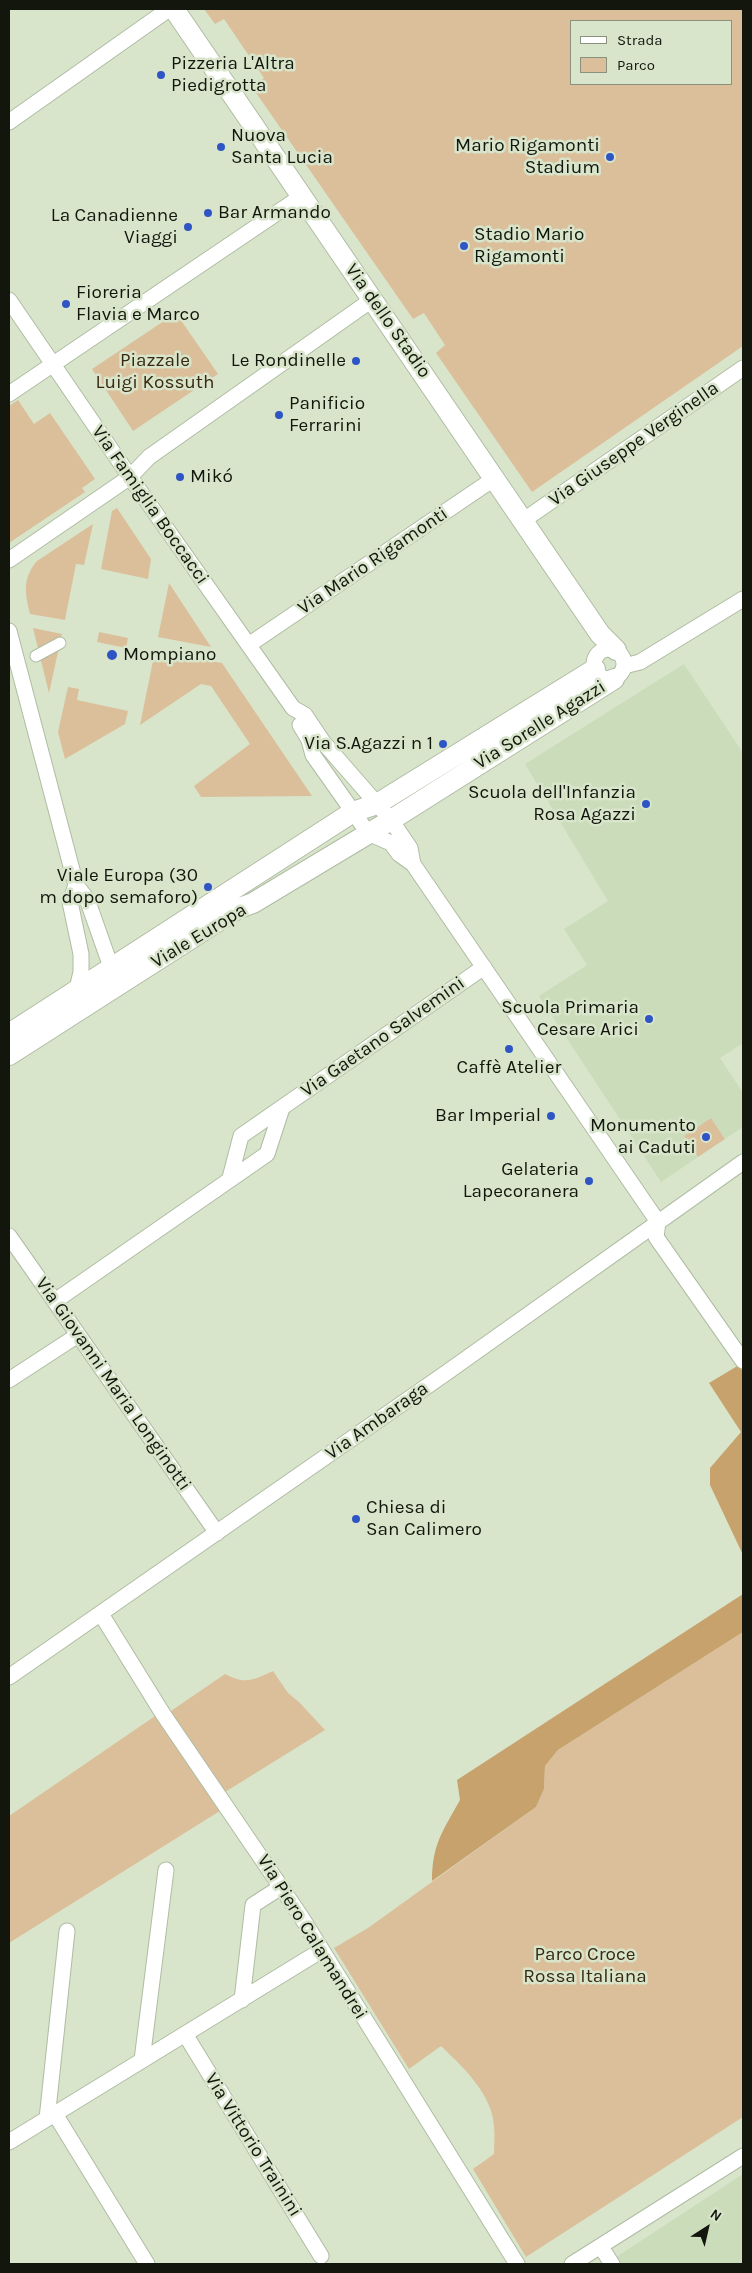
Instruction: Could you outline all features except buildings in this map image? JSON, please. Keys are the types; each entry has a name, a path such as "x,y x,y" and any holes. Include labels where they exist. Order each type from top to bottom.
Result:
{"street":[{"path":"9,122 169,9"},
{"name":"Via dello Stadio","path":"174,9 524,520 600,634 618,665"},
{"path":"9,394 302,196"},
{"name":"Via Famiglia Boccacci","path":"9,300 130,477 250,644 293,708 305,715 323,742 391,820 410,848 413,864"},
{"path":"9,560 130,477 149,457 373,300"},
{"name":"Via Giuseppe Verginella","path":"524,520 743,368"},
{"name":"Via Mario Rigamonti","path":"250,644 495,478"},
{"name":"Via Sorelle Agazzi","path":"391,820 618,665 640,662 743,600"},
{"path":"9,631 76,885 87,899 112,967 111,974 105,985 61,1012 54,1026"},
{"path":"595,664 603,650 618,665 602,678 595,664 600,634"},
{"path":"36,656 60,643"},
{"name":"Via Sorelle Agazzi","path":"377,804 595,664"},
{"name":"Via Famiglia Boccacci","path":"293,708 294,716 309,740 313,755 353,812 368,833 391,843 399,854 413,864 658,1222"},
{"name":"Viale Europa","path":"9,1034 353,812 377,804"},
{"name":"Viale Europa","path":"9,1055 237,910 253,903 391,820"},
{"path":"76,885 70,902 81,954 81,972 77,989"},
{"name":"Via Gaetano Salvemini","path":"230,1178 241,1136 484,967"},
{"name":"Via Gaetano Salvemini","path":"54,1301 267,1154 282,1108"},
{"name":"Via Ambaraga","path":"9,1677 217,1533 743,1162"},
{"path":"658,1222 656,1237 743,1361"},
{"name":"Via Giovanni Maria Longinotti","path":"9,1236 217,1533"},
{"path":"9,1380 78,1335"},
{"name":"Via Piero Calamandrei","path":"101,1614 163,1714 322,1950 516,2264"},
{"path":"142,2060 166,1870"},
{"path":"242,2000 253,1905 281,1887"},
{"path":"67,1931 51,2116 147,2264"},
{"path":"9,2142 322,1950"},
{"name":"Via Vittorio Trainini","path":"185,2034 321,2256"},
{"path":"572,2264 743,2156"},
{"path":"601,2247 612,2264"}],"shaded area":[{"path":"684,664 743,753 743,1043 720,1058 743,1093 743,1127 725,1139 711,1118 684,1136 698,1157 661,1182 539,996 587,965 564,929 608,901 525,764"},
{"path":"739,1365 743,1372 743,1555 710,1485 710,1468 741,1432 709,1383"},
{"path":"743,1594 743,1632 558,1750 545,1766 544,1789 536,1807 432,1881 436,1847 460,1800 457,1780"},
{"path":"743,2174 743,2264 607,2263"}],"green space":[{"name":"Stadio Mario Rigamonti","path":"204,9 743,9 743,346 532,492 436,353 445,345 424,313 413,319 252,87 264,78 224,19 215,24"},
{"name":"Piazzale Luigi Kossuth","path":"176,313 218,374 133,431 92,369"},
{"path":"18,400 34,424 50,413 95,479 82,488 85,492 9,543 9,406"},
{"path":"117,508 151,559 148,579 101,569 112,511"},
{"path":"93,524 84,565 76,564 65,620 30,614 26,586 32,568 37,561"},
{"path":"169,583 211,647 158,637"},
{"path":"33,628 62,634 49,693"},
{"path":"99,632 128,638 126,648 97,642"},
{"path":"155,651 222,663 312,796 201,797 194,786 250,744 211,686 201,684 140,725"},
{"path":"68,687 79,689 77,700 128,711 125,724 65,759 58,732"},
{"path":"711,1118 725,1139 698,1157 684,1136"},
{"name":"Parco Croce Rossa Italiana","path":"743,1632 743,2117 526,2257 473,2169 494,2154 492,2114 482,2092 467,2072 441,2046 409,2069 334,1948 368,1928 536,1807 544,1789 545,1766 558,1750"},
{"path":"273,1671 288,1693 325,1730 225,1792 168,1713 225,1674 249,1680"},
{"path":"158,1714 223,1809 9,1943 9,1816"}],"place":[{"name":"Pizzeria L'Altra Piedigrotta","path":"161,75"},
{"name":"Nuova Santa Lucia","path":"221,147"},
{"name":"Mario Rigamonti Stadium","path":"610,157"},
{"name":"Bar Armando","path":"208,213"},
{"name":"La Canadienne Viaggi","path":"188,227"},
{"name":"Stadio Mario Rigamonti","path":"464,246"},
{"name":"Fioreria Flavia e Marco","path":"66,304"},
{"name":"Le Rondinelle","path":"356,361"},
{"name":"Panificio Ferrarini","path":"279,415"},
{"name":"Mikó","path":"180,477"},
{"name":"Mompiano","path":"112,655"},
{"name":"Via S.Agazzi n 1","path":"443,744"},
{"name":"Scuola dell'Infanzia Rosa Agazzi","path":"646,804"},
{"name":"Viale Europa (30 m dopo semaforo)","path":"208,887"},
{"name":"Scuola Primaria Cesare Arici","path":"649,1019"},
{"name":"Caffè Atelier","path":"509,1049"},
{"name":"Bar Imperial","path":"551,1116"},
{"name":"Monumento ai Caduti","path":"706,1137"},
{"name":"Gelateria Lapecoranera","path":"589,1181"},
{"name":"Chiesa di San Calimero","path":"356,1519"}]}
